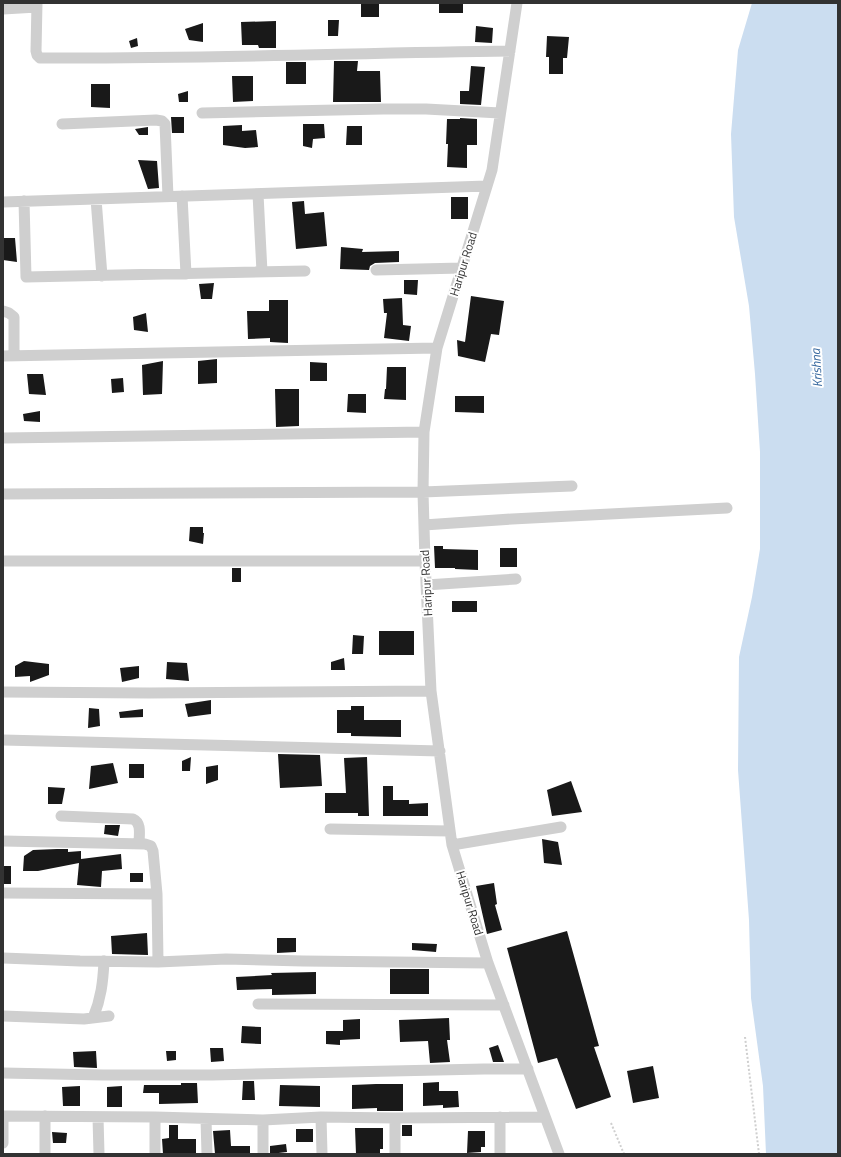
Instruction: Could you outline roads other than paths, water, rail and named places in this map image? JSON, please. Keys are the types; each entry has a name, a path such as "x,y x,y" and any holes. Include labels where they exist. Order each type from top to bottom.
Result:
{"street":[{"name":"Haripur Road","path":"517,3 492,170 437,348 424,432 422,492 432,691 452,845 488,963 559,1154"},
{"path":"3,9 37,5 36,51 40,58 110,59 510,51"},
{"path":"202,113 426,109 500,113"},
{"path":"62,124 162,121 165,124 168,197"},
{"path":"3,202 487,186"},
{"path":"258,194 262,272"},
{"path":"182,196 186,274"},
{"path":"96,199 102,276"},
{"path":"24,201 26,278 304,272"},
{"path":"376,270 462,268"},
{"path":"3,312 9,313 14,318 14,356"},
{"path":"3,356 437,348"},
{"path":"3,438 424,432"},
{"path":"3,494 422,492 572,486"},
{"path":"424,525 727,508"},
{"path":"3,561 425,561"},
{"path":"426,585 516,579"},
{"path":"3,692 157,693 432,691"},
{"path":"3,740 440,751"},
{"path":"61,816 133,818 138,823 139,844"},
{"path":"452,845 561,827"},
{"path":"330,829 450,830"},
{"path":"3,841 139,844 151,846 153,851 156,894 158,962"},
{"path":"3,893 156,894"},
{"path":"3,958 158,962 226,959 488,963"},
{"path":"93,1018 99,1004 103,982 104,961"},
{"path":"258,1004 504,1005"},
{"path":"3,1016 84,1019 109,1016"},
{"path":"3,1073 204,1075 528,1069"},
{"path":"3,1144 3,1116 155,1117 263,1120 321,1117 545,1117"},
{"path":"45,1116 45,1154"},
{"path":"98,1117 99,1154"},
{"path":"155,1117 155,1154"},
{"path":"321,1117 322,1154"},
{"path":"500,1117 500,1154"},
{"path":"206,1118 207,1154"},
{"path":"395,1118 395,1154"},
{"path":"263,1120 263,1154"}],"water":[{"name":"Krishna","path":"752,3 838,3 838,1154 766,1154 763,1086 751,998 749,920 738,770 739,657 752,597 760,549 760,452 749,306 734,217 731,134 738,50"}]}
